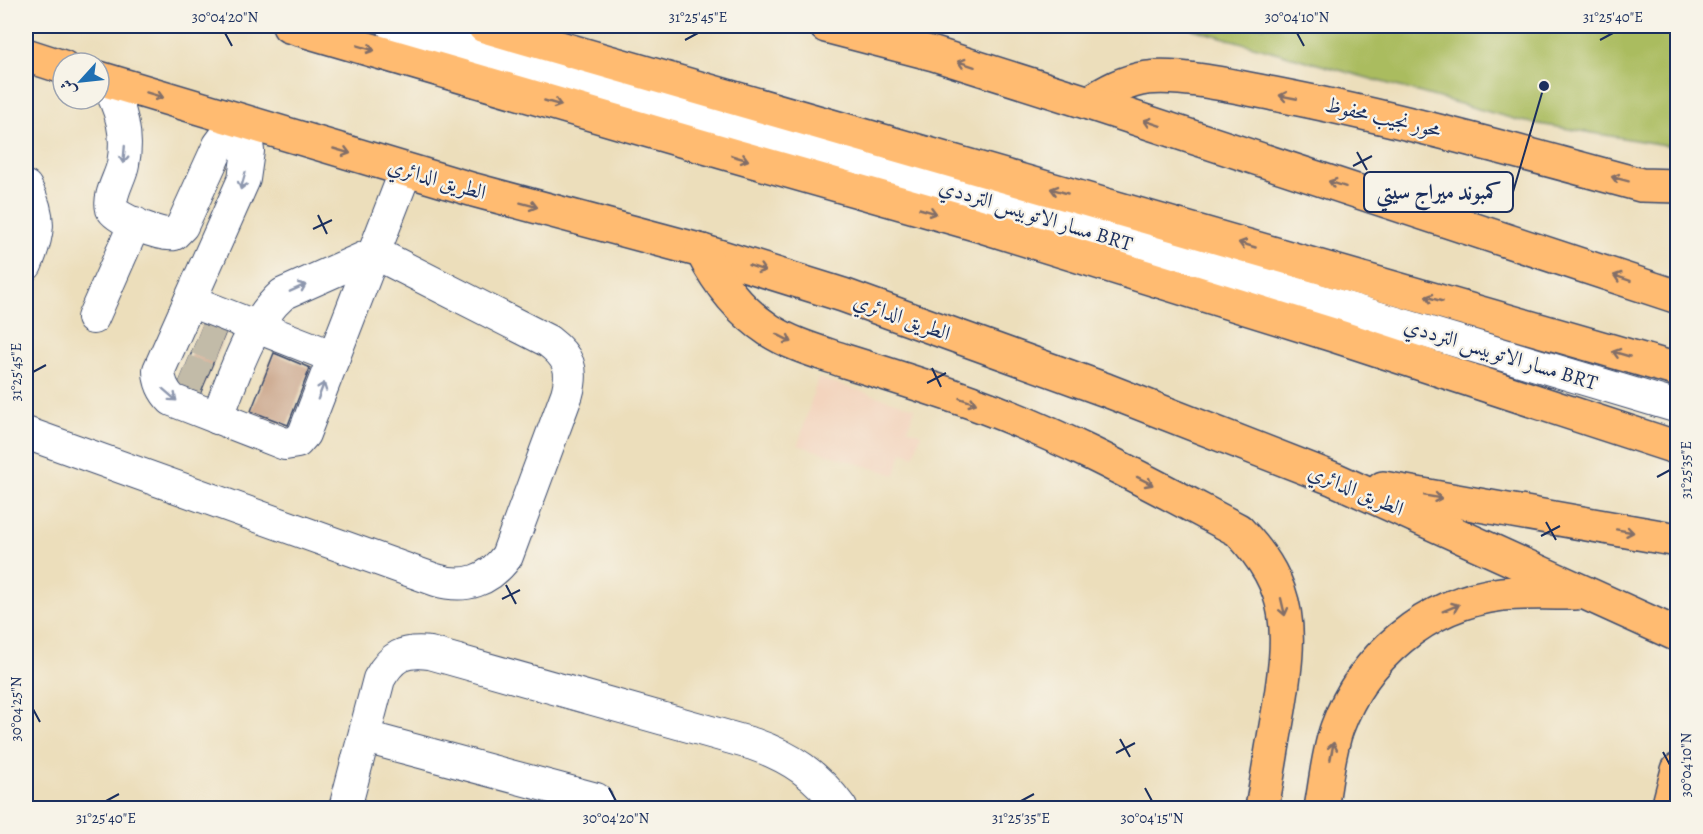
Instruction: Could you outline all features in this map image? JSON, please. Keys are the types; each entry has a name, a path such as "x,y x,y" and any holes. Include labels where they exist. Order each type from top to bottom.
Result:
{"main road":[{"path":"289,26 986,227 1333,335 1677,448"},
{"path":"484,26 1677,370"},
{"path":"826,26 934,54 1089,103 1677,297"},
{"path":"26,55 51,63"},
{"name":"محور نجيب محفوظ","path":"1089,103 1106,91 1126,83 1147,78 1168,77 1255,90 1387,117 1641,185 1677,186"},
{"name":"الطريق الدائري","path":"111,82 474,190 702,251 843,295 1073,378 1334,479 1677,635"},
{"path":"702,251 712,270 738,305 771,331 789,341 972,402 1001,414 1106,461 1238,530 1251,544 1272,577 1280,595 1287,627 1287,660 1262,808"},
{"path":"1334,479 1677,540"},
{"path":"1321,808 1336,731 1346,707 1372,665 1389,646 1430,617 1477,599 1502,594 1584,592"},
{"path":"1668,808 1677,770"}],"lane":[{"name":"مسار الاتوبيس الترددي BRT","path":"393,26 781,139 1677,407"},
{"path":"111,95 120,111 124,129 123,165 111,205 118,217 163,235 169,236 179,231 219,146 241,122"},
{"path":"217,417 190,301 244,179 248,151 241,122"},
{"path":"375,253 283,294 264,313 256,326 202,359 159,370 163,389 172,400 285,444 297,442 304,434 375,253 406,170"},
{"path":"26,187 35,204 38,228 26,265"},
{"path":"93,318 135,223"},
{"path":"26,433 436,580 463,585 488,576 507,556 567,394 571,379 568,364 560,351 548,342 375,253"},
{"path":"190,301 334,357"},
{"path":"345,808 379,679 387,665 399,656 414,652 430,653 776,752 797,763 816,779 841,808"},
{"path":"365,737 596,800"}],"shaded area":[{"path":"818,378 915,408 908,429 921,434 914,456 902,452 895,475 798,445"}],"green space":[{"path":"1182,26 1677,26 1677,147 1521,121"}],"building":[{"path":"203,325 225,334 201,392 182,385 180,381"},
{"path":"274,353 310,368 288,425 251,411"}],"tunnel":[{"path":"197,338 220,347"},
{"path":"184,370 206,379"}],"place":[{"name":"كمبوند ميراج سيتي","path":"1544,86"}]}
